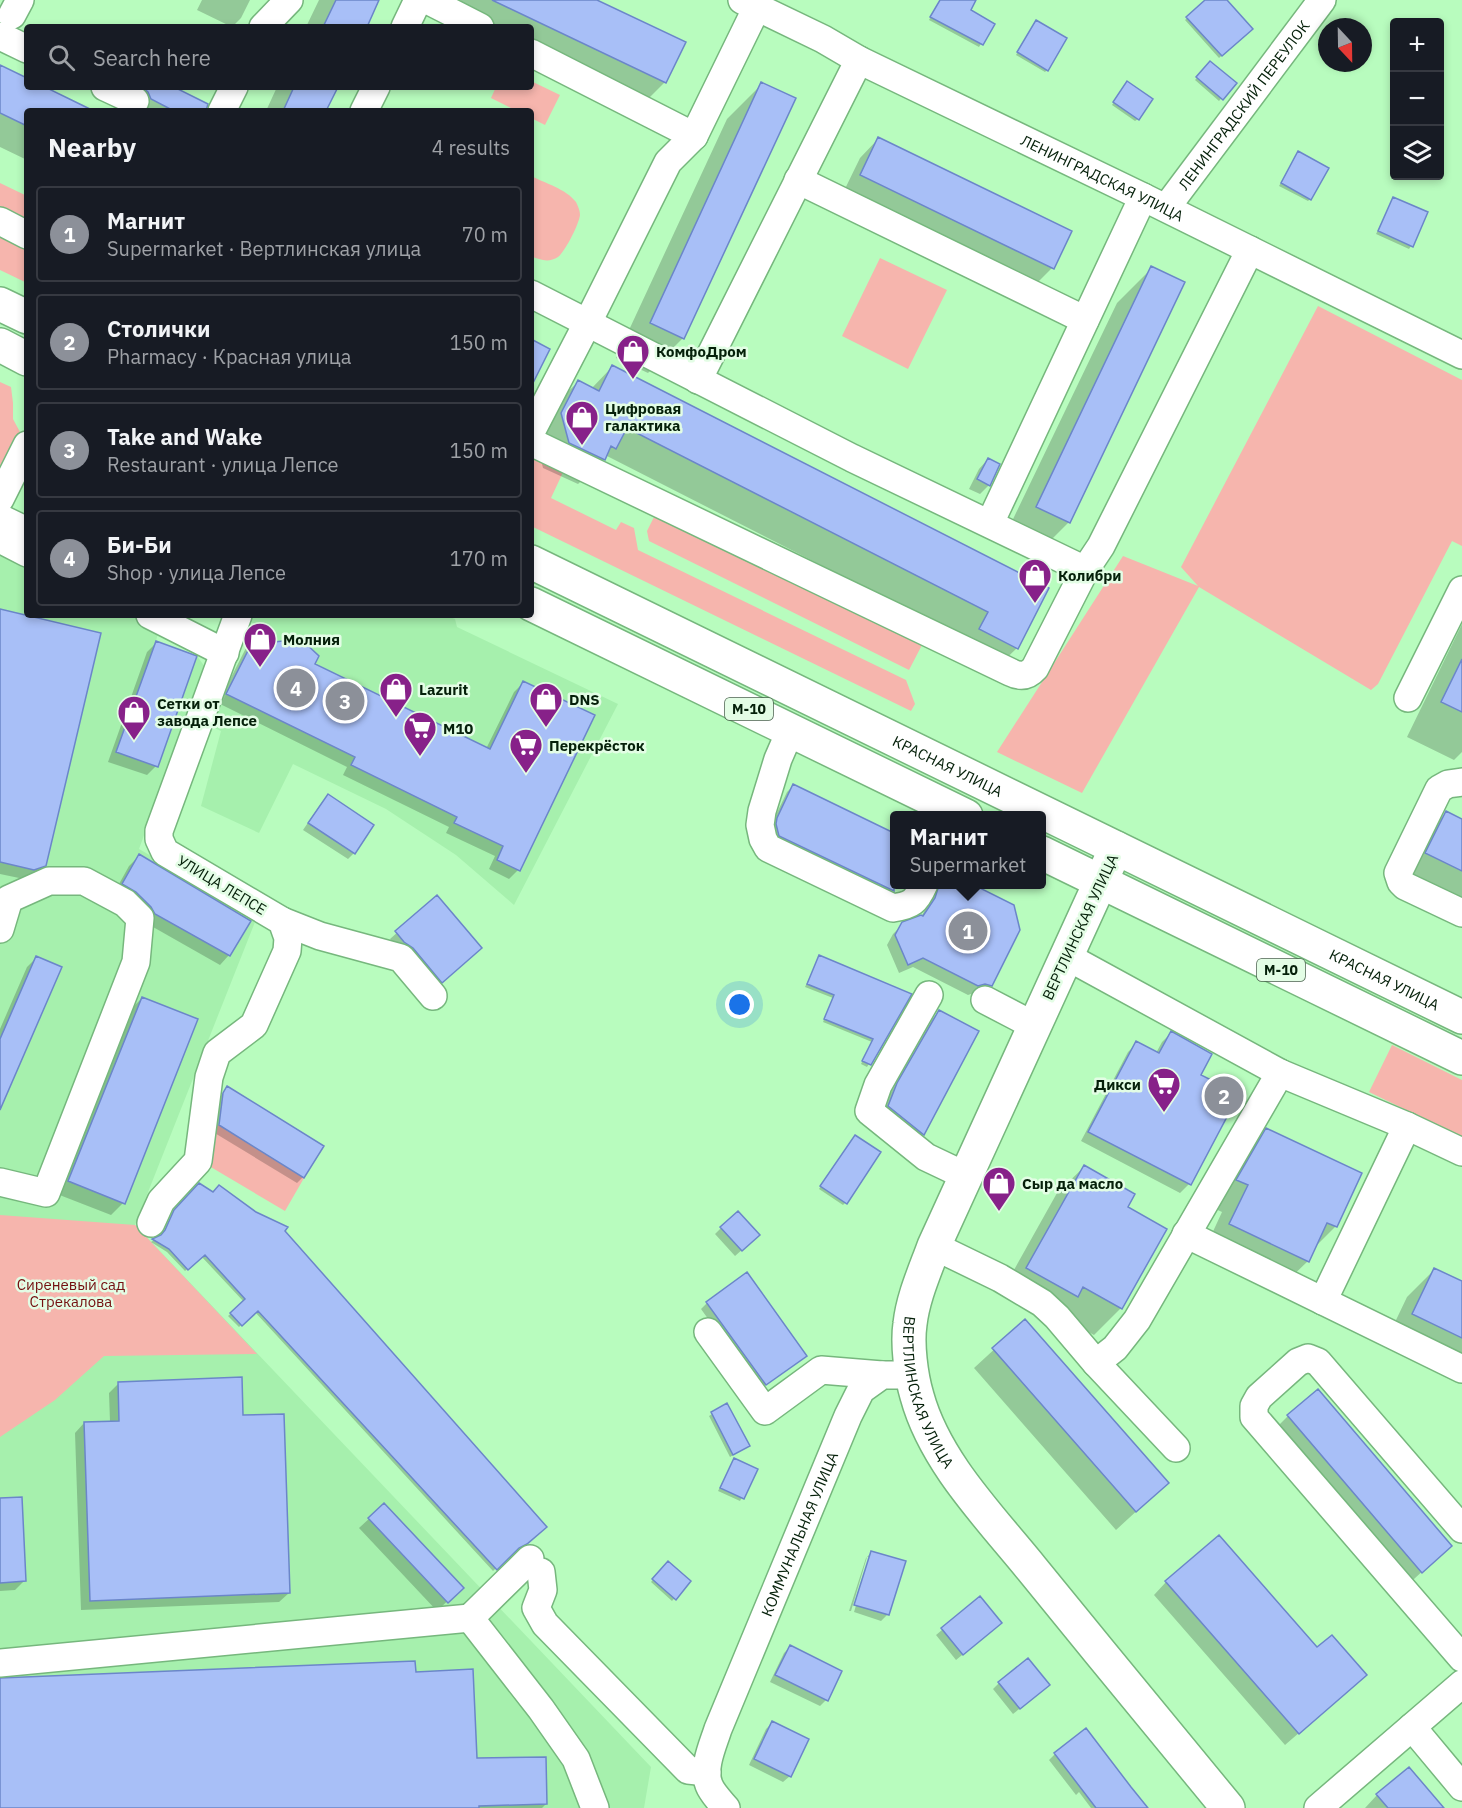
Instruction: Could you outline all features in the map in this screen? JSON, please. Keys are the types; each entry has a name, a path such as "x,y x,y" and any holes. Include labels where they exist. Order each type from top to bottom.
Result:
{"main road":[{"path":"0,304 24,316"},
{"path":"0,345 24,357"},
{"name":"КРАСНАЯ УЛИЦА","path":"534,563 1040,811"},
{"name":"М-10","path":"534,605 956,811"},
{"name":"КРАСНАЯ УЛИЦА","path":"1046,814 1462,1017"},
{"name":"ВЕРТЛИНСКАЯ УЛИЦА","path":"1116,848 934,1246 918,1288 910,1324 910,1349 897,1375 916,1394 936,1442 953,1471 1228,1808"},
{"name":"М-10","path":"1046,855 1462,1058"}],"street":[{"path":"266,24 289,0"},
{"path":"406,24 418,0"},
{"path":"427,0 474,24"},
{"name":"ЛЕНИНГРАДСКИЙ ПЕРЕУЛОК","path":"990,524 1085,320 1154,203 1322,0"},
{"path":"534,426 668,162 694,136 750,4"},
{"name":"ЛЕНИНГРАДСКАЯ УЛИЦА","path":"750,4 823,39 859,60 1462,355"},
{"path":"11,17 24,43"},
{"path":"534,55 694,136"},
{"path":"698,380 859,60"},
{"path":"111,90 135,101"},
{"path":"224,108 232,90"},
{"path":"366,108 374,90"},
{"path":"798,180 1085,320"},
{"path":"0,221 24,233"},
{"path":"534,443 1019,676 1028,674 1035,668 1085,570 1101,546 1250,250"},
{"path":"534,295 956,509 1085,570"},
{"path":"0,499 24,451"},
{"path":"0,518 24,530"},
{"path":"0,539 24,551"},
{"path":"1407,698 1462,590"},
{"path":"156,618 225,653"},
{"name":"УЛИЦА ЛЕПСЕ","path":"151,1223 161,1201 198,1161 209,1077 217,1053 254,1025 287,951 288,938 282,921 165,852 159,839 159,831 225,653 229,618"},
{"path":"791,729 778,759 762,811 760,825 768,848 892,908 906,906 917,899 922,889"},
{"path":"1462,782 1448,784 1439,789 1398,873 1405,886 1462,913"},
{"path":"0,929 9,899 49,881 84,881 125,903 140,918 136,962 46,1193 0,1182"},
{"path":"282,921 320,936 400,958 433,996"},
{"path":"1066,956 1280,1073 1407,1126 1462,1152"},
{"path":"929,995 878,1085 869,1111 926,1157 966,1176"},
{"path":"985,1000 1035,1026"},
{"path":"1096,1363 1115,1348 1137,1320 1280,1073"},
{"path":"1323,1300 1407,1126"},
{"path":"1186,1234 1462,1369"},
{"path":"934,1246 1000,1278 1042,1304 1057,1317 1096,1363 1176,1448"},
{"path":"708,1332 765,1411 821,1370 897,1375"},
{"path":"1462,1529 1318,1362 1308,1358 1298,1362 1259,1397 1254,1406 1254,1417 1462,1658"},
{"name":"КОММУНАЛЬНАЯ УЛИЦА","path":"707,1772 718,1729 848,1416 861,1390 897,1375"},
{"path":"0,1663 470,1618 535,1566 543,1590 536,1608 545,1624 688,1770 707,1772 709,1785 726,1808"},
{"path":"470,1618 541,1709 576,1759 596,1808"},
{"path":"1318,1808 1462,1683"},
{"path":"1412,1727 1462,1787"}],"shaded area":[{"path":"0,548 24,559 24,618 140,618 159,629 156,641 197,656 205,667 139,849 257,917 135,1225 651,1767 644,1808 0,1808"},
{"path":"250,618 452,618 457,627 618,704 514,905 456,855 386,809 293,764 259,833 201,806 221,731 210,726 260,627 249,621"}],"green space":[{"path":"534,82 560,95 545,125 534,120 534,108 511,108 491,98 495,90 534,90"},
{"path":"534,177 572,197 580,215 568,244 561,254 551,260 534,257"},
{"path":"0,183 24,195 24,222 0,210"},
{"path":"0,235 24,247 24,282 0,270"},
{"path":"880,258 947,290 908,369 842,336"},
{"path":"1318,306 1462,380 1462,546 1452,541 1378,684 1371,690 1199,587 1082,793 997,752 1123,556 1198,586 1181,567"},
{"path":"0,382 11,387 13,419 20,432 0,466"},
{"path":"537,454 565,468 551,498 616,530 621,522 634,528 638,550 906,680 915,704 911,711 534,527 534,460"},
{"path":"657,511 923,643 909,670 649,541 647,531"},
{"path":"1392,1045 1462,1080 1462,1137 1369,1092"},
{"path":"207,1118 304,1178 285,1211 204,1163"},
{"name":"Сиреневый сад Стрекалова","path":"0,1215 135,1225 257,1354 104,1356 55,1400 0,1437"}],"building":[{"path":"336,0 379,0 368,24 324,24"},
{"path":"492,0 597,0 686,42 666,83"},
{"path":"940,0 976,0 971,10 995,24 983,45 930,17"},
{"path":"1205,0 1227,0 1253,29 1222,56 1186,17"},
{"path":"1036,20 1067,38 1048,71 1017,52"},
{"path":"1210,61 1237,83 1223,100 1196,77"},
{"path":"0,65 24,77 24,90 51,90 88,108 24,108 24,125 0,113"},
{"path":"1127,81 1153,99 1139,120 1113,102"},
{"path":"761,82 796,98 684,339 650,323"},
{"path":"146,90 180,90 208,104 207,108 168,108 151,99"},
{"path":"293,90 336,90 328,108 284,108"},
{"path":"878,137 1072,231 1054,269 860,175"},
{"path":"1298,151 1329,168 1311,200 1281,183"},
{"path":"1393,197 1428,212 1413,247 1378,231"},
{"path":"1151,266 1185,282 1070,523 1036,507"},
{"path":"534,341 550,349 534,381"},
{"path":"612,365 1049,588 1018,649 979,629 988,612 627,428 616,449 611,446 605,460 569,443 561,413 578,380 599,391"},
{"path":"988,458 1000,464 990,486 977,479"},
{"path":"0,609 24,615 24,618 38,618 101,633 46,866 34,870 0,862"},
{"path":"257,633 274,642 292,640 305,643 319,656 315,664 490,749 523,681 595,715 520,871 497,860 503,846 454,823 457,817 351,765 355,757 226,694"},
{"path":"156,641 197,656 158,767 116,752"},
{"path":"1462,659 1462,712 1441,702"},
{"path":"793,784 890,831 890,889 894,891 779,836 777,818"},
{"path":"328,794 374,825 355,854 308,823"},
{"path":"1446,811 1462,819 1462,871 1425,853"},
{"path":"139,854 251,921 230,956 155,914 136,892 122,884"},
{"path":"938,889 982,889 1014,905 1020,930 992,986 985,984 978,986 923,958 908,965 895,935 902,922 923,916 935,898"},
{"path":"437,895 482,948 442,983 413,948 404,942 395,931"},
{"path":"819,955 912,994 871,1065 862,1061 873,1039 824,1019 834,995 807,984"},
{"path":"36,956 62,967 0,1110 0,1039"},
{"path":"142,997 198,1019 125,1204 68,1181"},
{"path":"939,1010 979,1031 924,1135 888,1106 897,1083"},
{"name":"Дикси","path":"1171,1031 1212,1054 1201,1075 1239,1094 1191,1185 1088,1132 1136,1041 1159,1053"},
{"path":"227,1086 324,1146 304,1178 219,1125 223,1093"},
{"path":"1266,1128 1362,1173 1337,1227 1327,1223 1309,1262 1229,1224 1248,1185 1236,1180"},
{"path":"855,1135 881,1152 847,1204 820,1186"},
{"path":"1084,1165 1135,1194 1128,1207 1167,1229 1122,1309 1083,1287 1078,1297 1026,1268"},
{"path":"199,1183 213,1192 219,1185 256,1212 288,1227 285,1231 547,1527 519,1548 497,1570 258,1311 242,1326 230,1313 245,1299 205,1255 188,1270 169,1249 152,1239 161,1235 174,1210"},
{"path":"738,1211 760,1235 742,1251 720,1227"},
{"path":"1434,1268 1462,1281 1462,1338 1412,1314"},
{"path":"747,1272 807,1356 766,1385 706,1302"},
{"path":"1025,1319 1169,1483 1136,1512 992,1348"},
{"path":"242,1377 243,1415 284,1414 290,1593 90,1601 84,1422 119,1421 118,1382"},
{"path":"1318,1389 1452,1546 1422,1573 1287,1415"},
{"path":"727,1403 750,1446 733,1455 711,1412"},
{"path":"734,1458 758,1469 744,1499 720,1488"},
{"path":"22,1497 26,1581 0,1583 0,1498"},
{"path":"384,1503 464,1588 448,1603 368,1518"},
{"path":"1219,1535 1317,1647 1332,1635 1367,1675 1299,1734 1165,1581"},
{"path":"871,1551 906,1561 889,1615 854,1605"},
{"path":"668,1561 691,1581 676,1600 652,1579"},
{"path":"980,1596 1002,1623 963,1655 941,1628"},
{"path":"790,1645 842,1671 828,1701 775,1675"},
{"path":"1028,1658 1050,1685 1020,1709 998,1682"},
{"path":"415,1661 416,1672 473,1669 477,1758 546,1757 547,1804 479,1806 479,1808 0,1808 0,1678"},
{"path":"772,1721 809,1739 791,1777 754,1759"},
{"path":"1086,1728 1148,1808 1096,1808 1054,1753"},
{"path":"1409,1767 1444,1808 1388,1808 1376,1794"}],"place":[{"name":"КомфоДром","path":"633,380"},
{"name":"Цифровая галактика","path":"582,446"},
{"name":"Колибри","path":"1035,604"},
{"name":"Молния","path":"260,668"},
{"name":"Би-Би","path":"296,688"},
{"name":"Take and Wake","path":"345,701"},
{"name":"Lazurit","path":"396,718"},
{"name":"DNS","path":"546,728"},
{"name":"Сетки от завода Лепсе","path":"134,741"},
{"name":"М10","path":"420,757"},
{"name":"Перекрёсток","path":"526,774"},
{"name":"Магнит","path":"968,931"},
{"name":"Столички","path":"1224,1096"},
{"name":"Дикси","path":"1164,1113"},
{"name":"Сыр да масло","path":"999,1212"}]}
